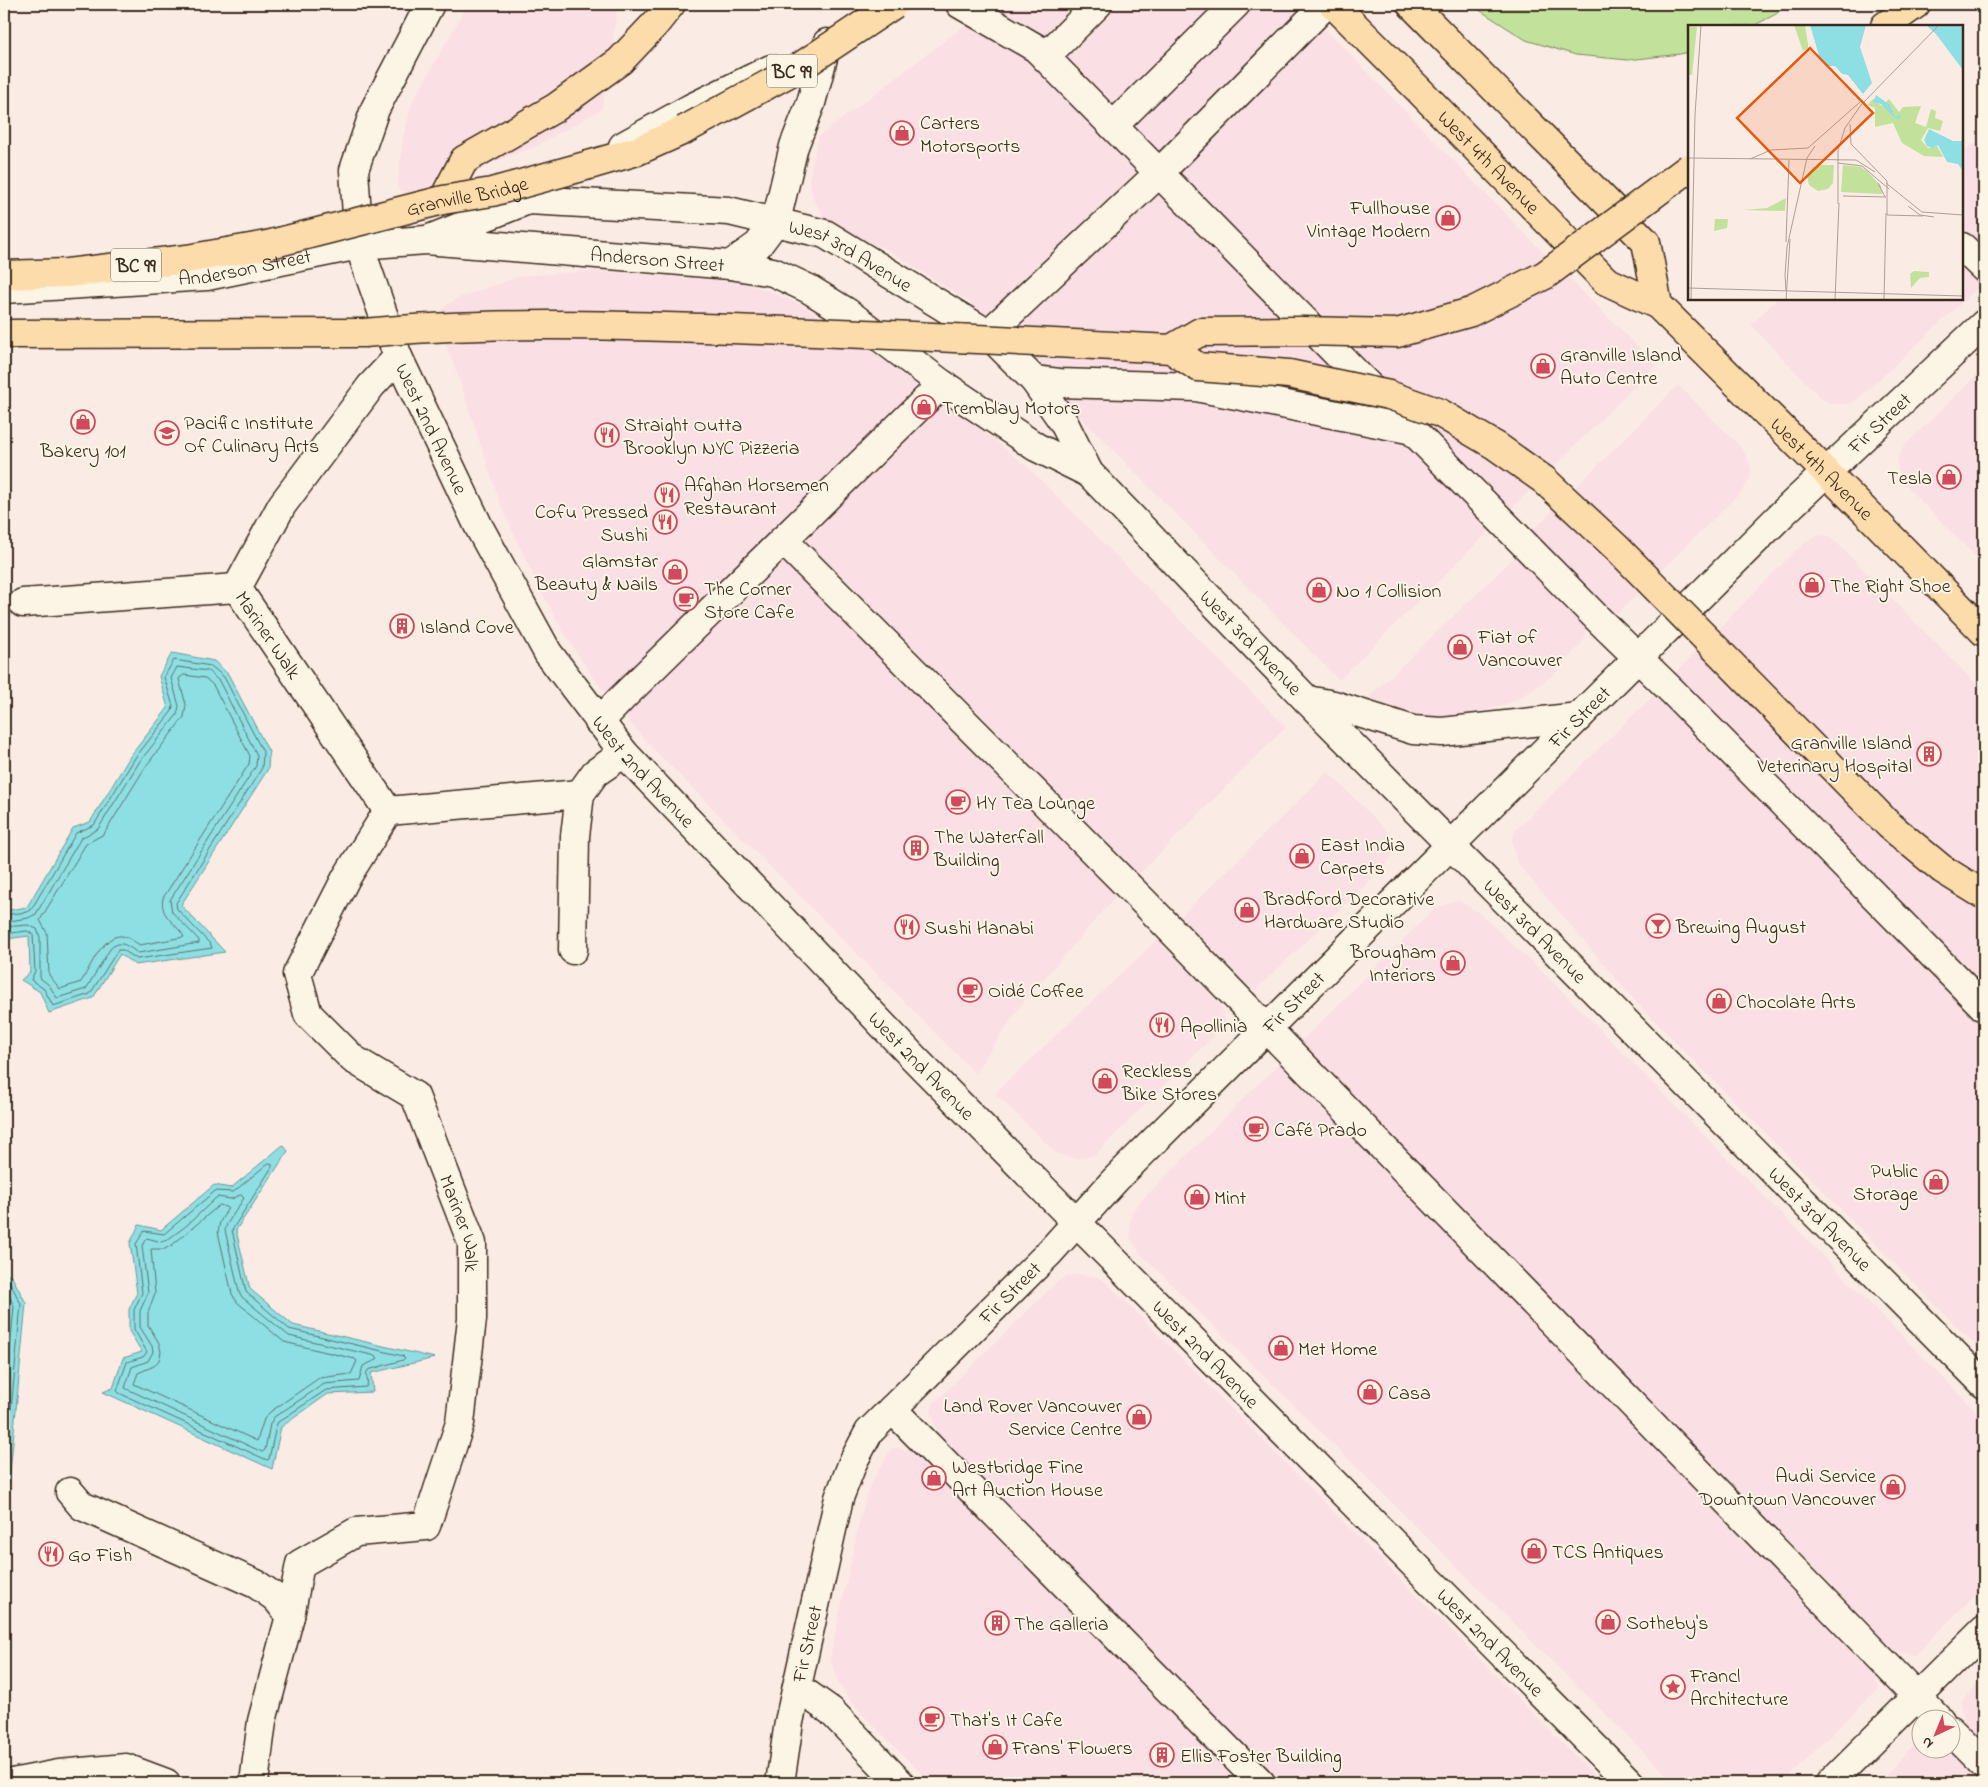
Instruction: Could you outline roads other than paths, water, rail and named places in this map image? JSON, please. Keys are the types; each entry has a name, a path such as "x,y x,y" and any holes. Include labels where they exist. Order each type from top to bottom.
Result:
{"main road":[{"path":"443,200 464,160 555,108 620,61 656,24 671,4"},
{"name":"Granville Bridge","path":"4,275 67,273 187,258 267,245 443,200 492,192 589,166 637,151 684,130 800,67 894,4"},
{"name":"West 4th Avenue","path":"1333,4 1418,88 1606,282 1658,305 1984,632"},
{"path":"1411,4 1646,242 1658,305"},
{"path":"1886,25 1916,4"},
{"path":"1171,349 1200,332 1301,330 1398,332 1471,312 1545,275 1688,169"},
{"path":"4,334 364,333 462,325 622,325 864,333 1171,349 1198,367 1290,374 1389,395 1440,413 1496,446 1544,480 1617,548 1889,825 1942,869 1984,895"}],"street":[{"name":"West 2nd Avenue","path":"430,4 375,109 354,170 359,244 398,357 480,527 548,653 624,753 914,1058 1630,1783"},
{"name":"Anderson Street","path":"426,240 528,200 691,108 826,43 885,4"},
{"path":"960,4 1036,48 1598,620 1984,1007"},
{"path":"1045,57 1098,4"},
{"path":"1113,126 1236,4"},
{"path":"988,334 1159,173 1326,4"},
{"name":"Anderson Street","path":"4,289 207,276 359,244 426,240 730,265 758,245 776,221 794,146 811,103 826,43"},
{"name":"West 3rd Avenue","path":"528,200 730,211 825,234 871,264 950,309 988,334 1034,380 1064,424 1089,473 1307,700 1984,1384"},
{"path":"1963,248 1984,268"},
{"name":"West 3rd Avenue","path":"730,265 773,272 809,289 848,313 942,384 1036,447 1089,473"},
{"name":"Fir Street","path":"780,1783 788,1722 839,1498 853,1462 869,1432 1048,1254 1115,1180 1638,658 1826,472 1984,324"},
{"path":"237,588 282,505 371,386 398,357"},
{"path":"1034,380 1060,383 1196,387 1413,430"},
{"path":"599,722 942,384"},
{"path":"783,540 1112,870 1930,1710"},
{"name":"Mariner Walk","path":"23,603 237,588 388,811 346,878 297,974 308,1014 353,1059 416,1096 472,1243 472,1319 460,1423 426,1526 356,1532 300,1564 290,1616"},
{"path":"1307,700 1334,706 1414,730 1442,732 1579,717"},
{"path":"573,950 575,836 580,794 595,773 624,753"},
{"path":"388,811 580,794"},
{"path":"892,1409 1261,1783"},
{"path":"70,1492 82,1506 256,1584 276,1598 290,1616 262,1721 254,1783"},
{"path":"1830,1783 1984,1630"},
{"path":"797,1687 831,1712 900,1783"},
{"path":"1960,1740 1984,1764"},
{"path":"12,1783 59,1774 126,1768 166,1783"}],"water":[{"path":"172,653 214,661 228,674 269,752 268,769 181,905 225,952 135,965 120,954 93,998 49,1013 40,992 21,980 30,972 29,936 6,939 4,911 27,907 73,828 90,822 131,755 168,708 159,676"},
{"path":"283,1145 288,1151 236,1230 250,1289 293,1325 435,1358 371,1373 373,1392 328,1394 281,1427 272,1469 103,1392 113,1388 123,1358 142,1352 129,1331 129,1309 137,1293 130,1243 139,1225 161,1230 214,1185 231,1188"},
{"path":"4,1273 12,1277 26,1303 9,1484 4,1496"}],"place":[{"name":"Carters Motorsports","path":"902,133"},
{"name":"Fullhouse Vintage Modern","path":"1448,218"},
{"name":"Granville Island Auto Centre","path":"1543,366"},
{"name":"Tremblay Motors","path":"924,407"},
{"name":"Bakery 101","path":"83,422"},
{"name":"Pacific Institute Of Culinary Arts","path":"167,433"},
{"name":"Straight Outta Brooklyn NYC Pizzeria","path":"607,435"},
{"name":"Tesla","path":"1949,477"},
{"name":"Afghan Horsemen Restaurant","path":"667,495"},
{"name":"Cofu Pressed Sushi","path":"665,522"},
{"name":"Glamstar Beauty & Nails","path":"675,572"},
{"name":"The Right Shoe","path":"1812,585"},
{"name":"No 1 Collision","path":"1319,590"},
{"name":"The Corner Store Cafe","path":"686,599"},
{"name":"Island Cove","path":"402,626"},
{"name":"Fiat of Vancouver","path":"1460,647"},
{"name":"Granville Island Veterinary Hospital","path":"1929,754"},
{"name":"HY Tea Lounge","path":"958,802"},
{"name":"The Waterfall Building","path":"916,848"},
{"name":"East India Carpets","path":"1302,856"},
{"name":"Bradford Decorative Hardware Studio","path":"1247,910"},
{"name":"Brewing August","path":"1658,926"},
{"name":"Sushi Hanabi","path":"907,927"},
{"name":"Brougham Interiors","path":"1453,963"},
{"name":"Oidé Coffee","path":"970,990"},
{"name":"Chocolate Arts","path":"1719,1001"},
{"name":"Apollinia","path":"1162,1025"},
{"name":"Reckless Bike Stores","path":"1105,1081"},
{"name":"Café Prado","path":"1256,1129"},
{"name":"Public Storage","path":"1936,1182"},
{"name":"Mint","path":"1197,1197"},
{"name":"Met Home","path":"1281,1348"},
{"name":"Casa","path":"1370,1392"},
{"name":"Land Rover Vancouver Service Centre","path":"1139,1417"},
{"name":"Westbridge Fine Art Auction House","path":"934,1478"},
{"name":"Audi Service Downtown Vancouver","path":"1893,1487"},
{"name":"TCS Antiques","path":"1534,1551"},
{"name":"Go Fish","path":"51,1554"},
{"name":"Sotheby's","path":"1608,1622"},
{"name":"The Galleria","path":"997,1623"},
{"name":"Francl Architecture","path":"1673,1687"},
{"name":"That's It Cafe","path":"932,1719"},
{"name":"Frans' Flowers","path":"995,1747"},
{"name":"Ellis Foster Building","path":"1162,1755"}]}
